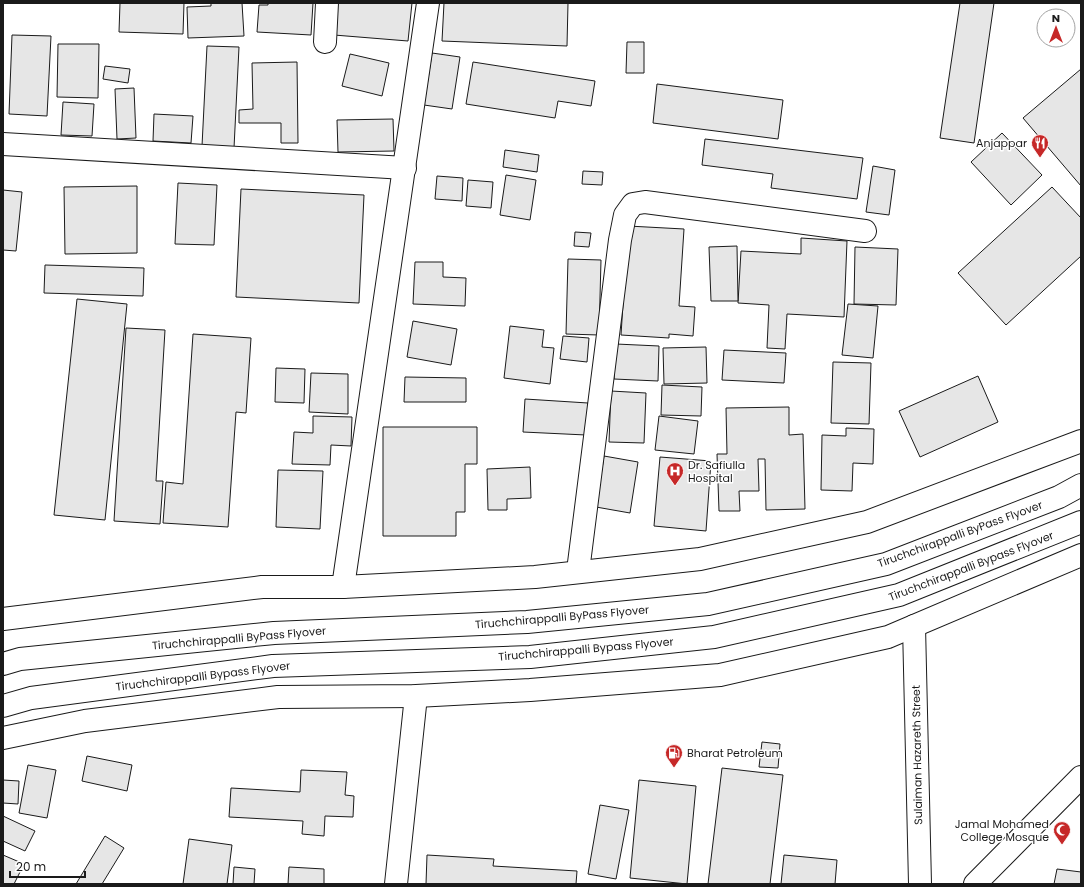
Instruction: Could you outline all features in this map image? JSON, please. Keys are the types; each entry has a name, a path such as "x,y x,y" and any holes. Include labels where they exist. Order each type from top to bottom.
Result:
{"main road":[{"path":"325,42 327,3"},
{"path":"343,587 428,3"},
{"path":"3,144 405,168"},
{"path":"578,571 620,240 625,214 633,204 645,202 866,231"},
{"path":"3,618 262,588 343,587 535,577 578,571 700,559 867,522 1081,441"},
{"name":"Tiruchchirappalli ByPass Flyover","path":"3,664 20,659 274,633 527,622 708,604 886,564 1059,497 1081,485"},
{"name":"Tiruchchirappalli Bypass Flyover","path":"3,706 31,698 273,666 530,656 714,637 899,595 1075,525"},
{"path":"3,738 85,721 278,697 416,696 530,690 720,675 888,637 1081,555"},
{"name":"Sulaiman Hazareth Street","path":"914,626 920,884"},
{"path":"396,884 416,696"},
{"path":"975,884 1081,776"}],"building":[{"path":"120,3 184,3 183,34 119,32"},
{"path":"211,3 242,3 244,36 188,38 187,7 211,6"},
{"path":"268,3 313,3 311,35 257,32 259,5 268,5"},
{"path":"336,3 412,3 408,41 334,35"},
{"path":"444,3 568,3 567,46 442,41"},
{"path":"960,3 994,3 974,143 940,138"},
{"path":"12,35 51,36 47,116 9,114"},
{"path":"627,42 644,42 644,73 626,73"},
{"path":"58,44 99,44 98,98 57,97"},
{"path":"207,46 239,47 234,148 202,146"},
{"path":"432,53 460,57 452,109 424,105"},
{"path":"350,54 389,63 382,96 342,86"},
{"path":"297,62 298,143 281,143 281,123 239,123 239,110 253,109 252,63"},
{"path":"473,62 595,81 591,106 558,101 555,118 466,104"},
{"path":"105,66 130,69 128,83 103,79"},
{"path":"1081,69 1081,186 1023,118"},
{"path":"657,84 783,100 778,139 653,123"},
{"path":"134,88 136,138 117,139 115,89"},
{"path":"63,102 94,104 92,136 61,135"},
{"path":"154,114 193,116 191,143 153,141"},
{"path":"393,119 394,151 338,152 337,120"},
{"path":"1002,133 1042,175 1011,205 971,162"},
{"path":"705,139 863,158 857,199 771,188 773,174 702,165"},
{"path":"505,150 539,155 537,172 503,167"},
{"path":"873,166 895,170 889,215 866,212"},
{"path":"583,171 603,172 602,185 582,184"},
{"path":"506,175 536,180 530,220 500,215"},
{"path":"437,176 463,178 462,201 435,199"},
{"path":"468,180 493,182 491,208 466,206"},
{"path":"178,183 217,185 214,245 175,244"},
{"path":"137,186 137,253 65,254 64,187"},
{"path":"1052,187 1081,218 1081,256 1006,325 958,273"},
{"path":"241,189 364,195 359,303 236,297"},
{"path":"3,190 22,192 16,251 3,250"},
{"path":"628,226 684,229 679,306 695,307 693,336 669,334 669,338 621,335"},
{"path":"575,232 591,233 589,247 574,246"},
{"path":"801,238 847,241 844,317 787,314 785,349 767,348 769,305 738,303 741,251 801,254"},
{"path":"737,246 738,301 711,301 709,247"},
{"path":"855,247 898,249 896,305 854,304"},
{"path":"568,259 601,260 599,335 566,334"},
{"path":"415,262 443,262 443,277 466,278 465,306 413,304"},
{"path":"45,265 144,268 143,296 44,293"},
{"path":"77,299 127,304 105,520 54,515"},
{"path":"848,304 878,306 873,358 842,355"},
{"path":"413,321 457,329 451,365 407,357"},
{"path":"510,326 544,330 542,347 554,348 550,384 504,378"},
{"path":"126,328 165,330 156,481 163,481 160,524 114,521"},
{"path":"193,334 251,338 246,413 236,412 228,527 163,523 166,482 183,484"},
{"path":"563,336 589,338 587,362 560,359"},
{"path":"616,344 659,346 658,381 614,379"},
{"path":"706,347 707,383 664,384 663,348"},
{"path":"724,350 786,353 784,383 722,380"},
{"path":"833,362 871,363 869,424 831,423"},
{"path":"276,368 305,369 304,403 275,402"},
{"path":"311,373 348,374 348,414 309,412"},
{"path":"978,376 998,422 920,457 899,411"},
{"path":"405,377 466,378 466,402 404,402"},
{"path":"662,385 702,387 701,416 661,415"},
{"path":"611,391 646,393 644,443 609,442"},
{"path":"525,399 588,403 586,435 523,432"},
{"path":"789,407 789,435 803,434 805,509 766,510 765,459 758,459 759,491 739,491 740,511 719,511 717,454 727,454 726,408"},
{"path":"313,416 352,417 351,446 331,445 330,465 292,464 294,432 313,433"},
{"path":"659,416 698,421 694,454 655,450"},
{"path":"383,427 477,427 477,464 465,464 465,512 456,512 456,536 383,536"},
{"path":"846,428 874,429 873,464 853,463 852,491 821,490 822,435 846,436"},
{"path":"604,456 638,462 630,513 596,507"},
{"path":"660,457 711,461 706,531 654,526"},
{"path":"530,467 531,498 507,499 507,510 488,510 487,469"},
{"path":"278,470 323,471 320,529 276,527"},
{"path":"762,742 780,744 778,768 759,767"},
{"path":"87,756 132,765 127,791 82,781"},
{"path":"28,765 56,770 47,818 19,813"},
{"path":"722,768 783,775 770,884 708,884"},
{"path":"301,770 347,772 345,795 354,796 353,817 325,816 324,836 302,834 303,821 229,817 231,788 300,792"},
{"path":"3,780 19,781 18,804 3,803"},
{"path":"639,780 696,786 687,884 630,878"},
{"path":"600,805 629,810 616,879 588,874"},
{"path":"3,816 35,831 25,851 3,841"},
{"path":"105,836 124,848 102,884 76,884"},
{"path":"189,839 232,845 227,884 183,884"},
{"path":"3,855 24,864 14,884 3,884"},
{"path":"427,855 494,859 493,866 577,871 576,884 426,884"},
{"path":"784,855 837,860 835,884 781,884"},
{"path":"234,867 255,869 254,884 233,884"},
{"path":"289,867 324,869 324,884 288,884"},
{"path":"1057,869 1081,872 1081,884 1054,884"}],"place":[{"name":"Anjappar","path":"1040,158"},
{"name":"Dr. Safiulla Hospital","path":"675,486"},
{"name":"Bharat Petroleum","path":"674,768"},
{"name":"Jamal Mohamed College Mosque","path":"1062,845"}]}
